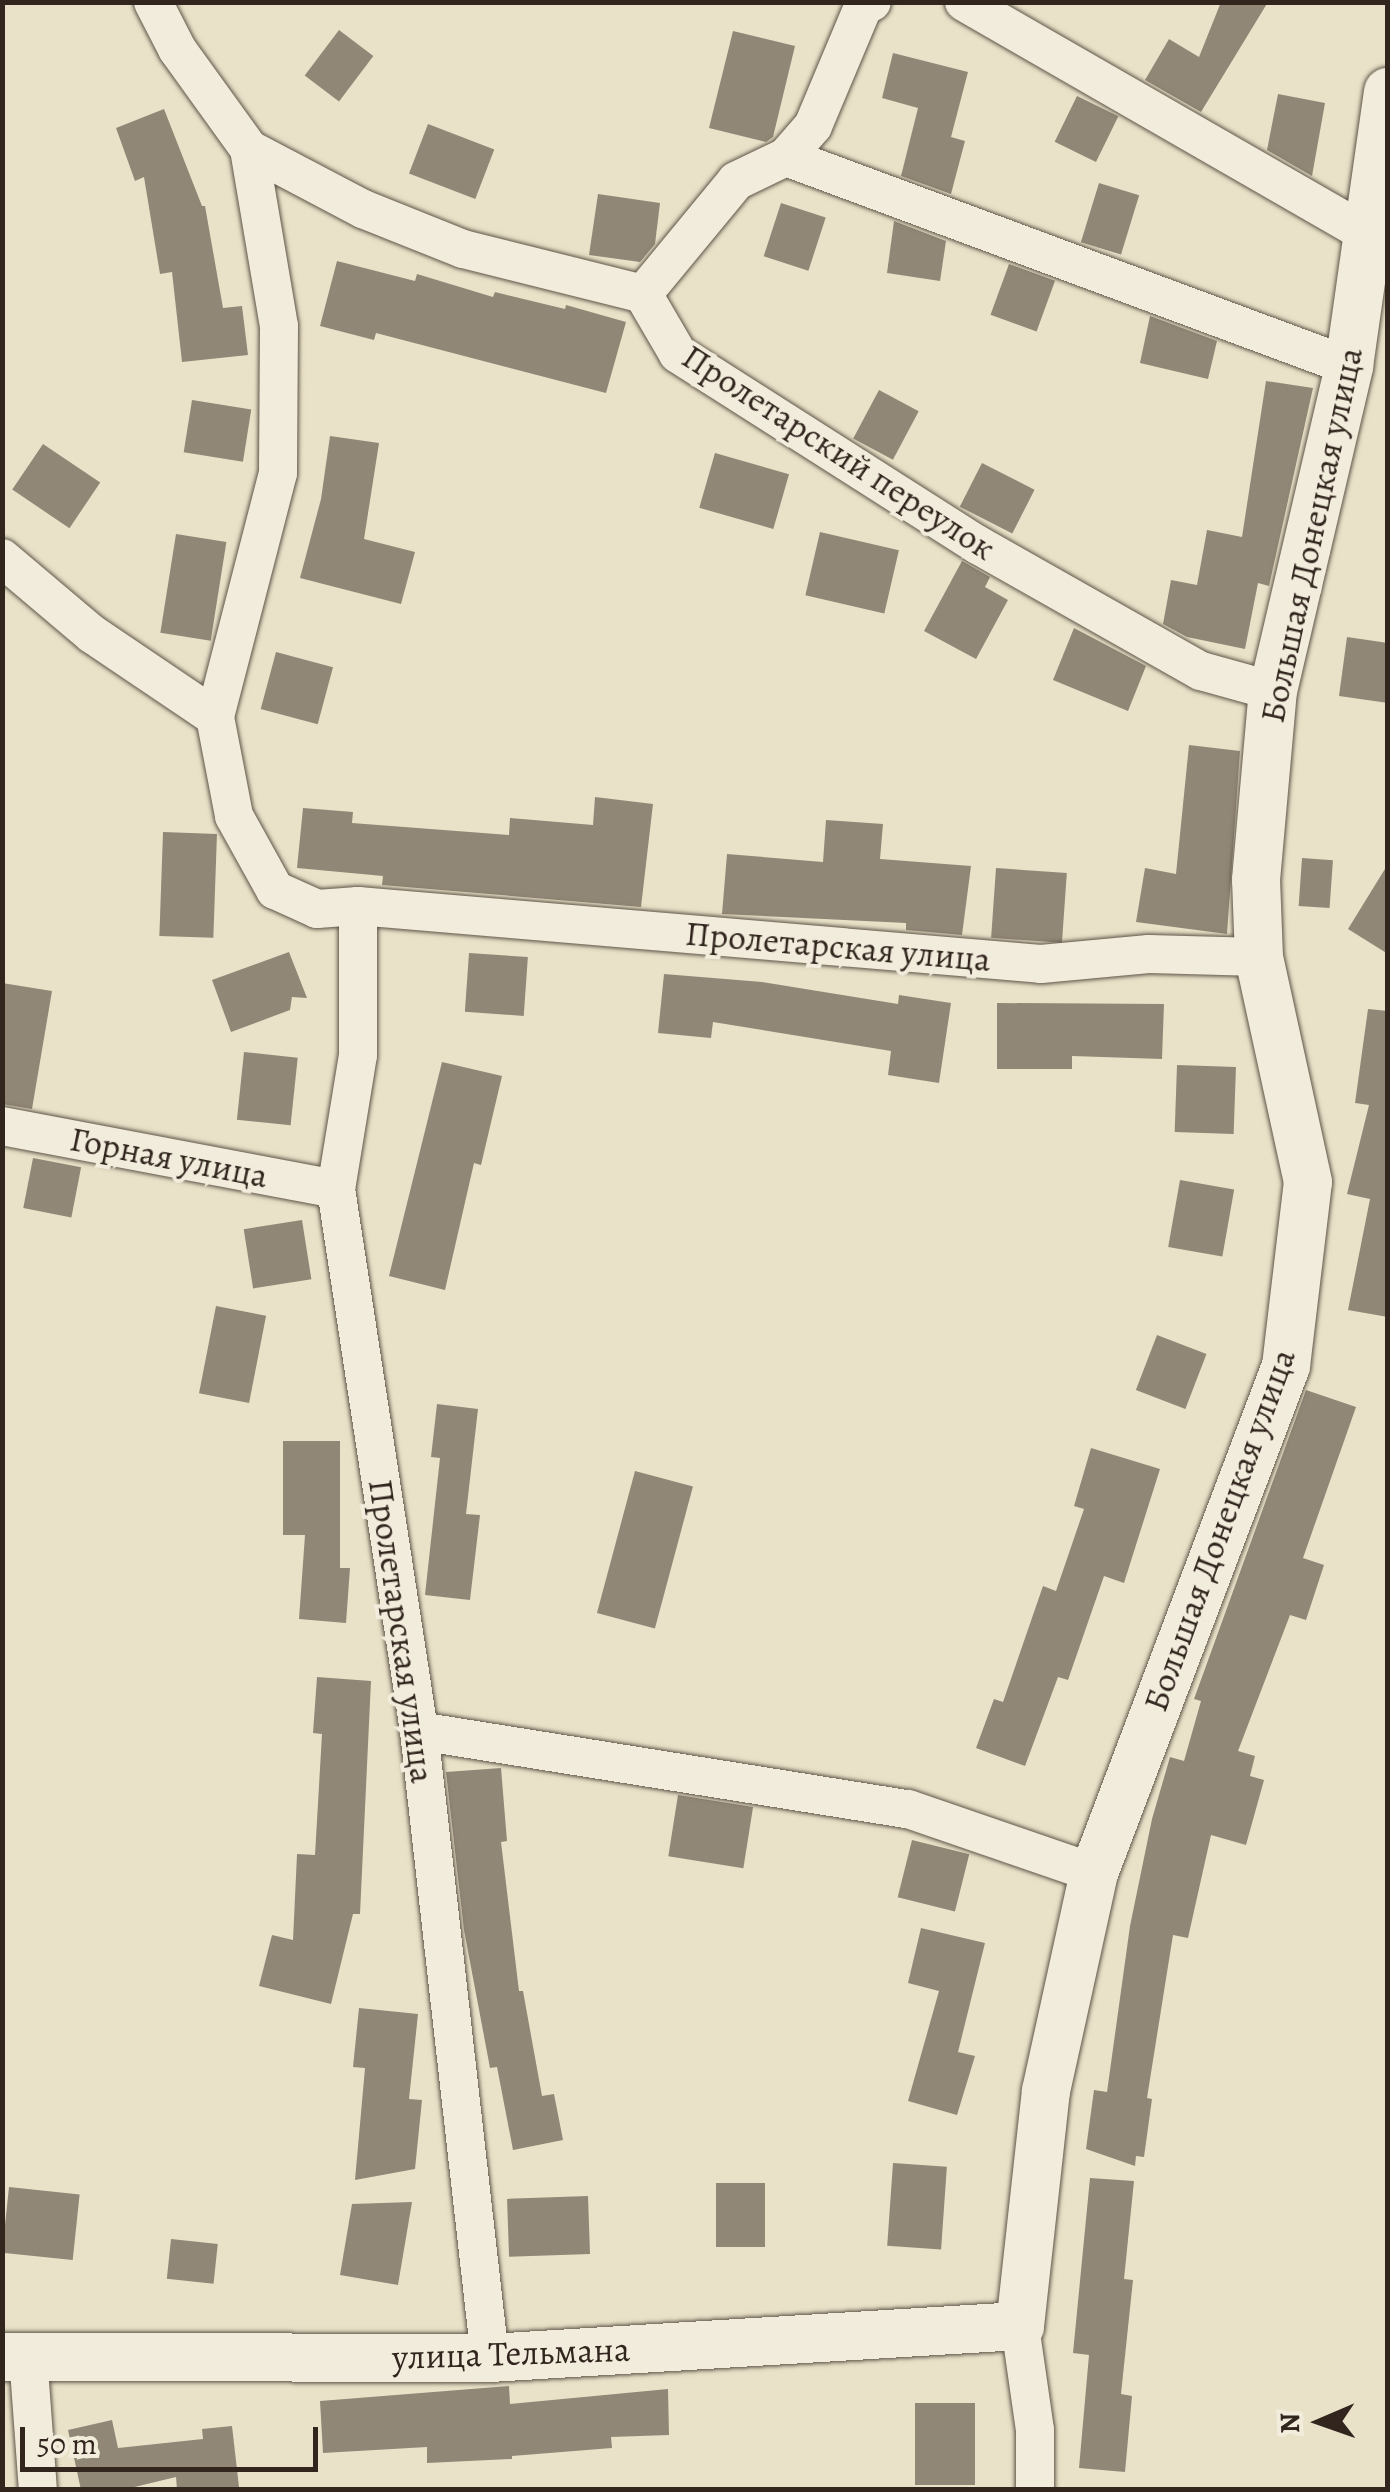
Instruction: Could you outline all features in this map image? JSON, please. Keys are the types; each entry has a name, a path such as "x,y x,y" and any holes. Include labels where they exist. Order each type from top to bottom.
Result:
{"street":[{"name":"Пролетарская улица","path":"153,2 177,49 249,149 279,326 278,473 215,717 234,816 275,890 317,910 358,906 1041,964 1149,954 1259,957"},
{"path":"249,149 363,209 463,249 643,294 736,181 786,156 813,126 863,7 872,2"},
{"path":"964,2 1368,234"},
{"name":"Большая Донецкая улица","path":"1034,2490 1034,2430 1020,2326 1046,2091 1094,1873 1286,1366 1308,1182 1259,957 1256,880 1273,692 1349,366 1388,92"},
{"path":"786,156 1349,366"},
{"name":"Пролетарский переулок","path":"643,294 678,354 978,545 1202,672 1273,692"},
{"path":"2,558 92,634 215,717"},
{"name":"Пролетарская улица","path":"358,906 358,1054 336,1189 419,1731 490,2358"},
{"name":"Горная улица","path":"2,1126 336,1189"},
{"path":"419,1731 908,1809 1094,1873"},
{"name":"улица Тельмана","path":"15,2356 490,2358 1020,2326"},
{"path":"15,2356 38,2490"}],"building":[{"path":"1221,2 1268,2 1201,112 1145,80 1169,39 1199,57"},
{"path":"339,30 373,56 339,101 305,76"},
{"path":"733,31 795,46 773,137 766,142 709,128"},
{"path":"893,53 968,72 951,137 965,141 951,194 901,176 918,108 882,98"},
{"path":"1278,94 1325,103 1312,176 1267,150"},
{"path":"1077,96 1118,116 1096,162 1055,142"},
{"path":"164,109 205,206 223,308 242,306 248,355 182,362 172,272 160,274 144,177 135,181 116,128"},
{"path":"428,124 494,149 475,199 409,173"},
{"path":"1099,183 1139,195 1121,255 1081,242"},
{"path":"598,194 660,203 655,244 640,262 589,255"},
{"path":"781,203 826,218 808,271 764,256"},
{"path":"894,221 946,241 940,281 887,273"},
{"path":"337,261 415,281 417,274 493,297 495,292 565,309 566,305 626,322 606,393 376,333 374,340 320,326"},
{"path":"1009,264 1055,281 1037,332 991,315"},
{"path":"1150,316 1217,341 1208,379 1140,363"},
{"path":"1266,381 1313,388 1269,586 1258,583 1245,649 1187,637 1163,624 1171,580 1197,585 1207,530 1242,537"},
{"path":"879,390 919,411 893,460 853,439"},
{"path":"192,400 251,409 243,462 184,452"},
{"path":"330,436 379,443 364,539 415,552 401,604 300,578 321,499"},
{"path":"43,444 100,483 69,528 12,490"},
{"path":"715,453 789,474 773,529 699,508"},
{"path":"982,463 1035,490 1012,533 960,507"},
{"path":"820,532 899,550 884,614 805,595"},
{"path":"176,534 226,542 211,641 160,633"},
{"path":"962,561 990,577 985,587 1008,600 976,659 924,631"},
{"path":"1074,628 1146,666 1128,711 1053,680"},
{"path":"1347,637 1388,643 1388,703 1339,696"},
{"path":"276,652 333,667 318,724 261,709"},
{"path":"1189,745 1240,751 1227,934 1136,922 1145,868 1176,874"},
{"path":"595,797 653,804 641,907 382,885 383,876 297,868 303,808 353,812 352,823 509,835 510,818 593,825"},
{"path":"826,820 883,824 880,859 971,866 962,935 906,930 906,923 722,914 727,854 823,862"},
{"path":"163,832 217,834 213,938 159,936"},
{"path":"1302,858 1333,860 1330,908 1299,906"},
{"path":"1388,864 1388,954 1348,929"},
{"path":"996,868 1067,873 1062,943 991,938"},
{"path":"289,952 307,998 292,997 290,1010 231,1032 212,980"},
{"path":"469,953 528,957 524,1016 465,1012"},
{"path":"664,974 762,982 898,1004 899,995 951,1003 939,1083 888,1075 891,1051 713,1022 711,1038 658,1033"},
{"path":"2,983 52,991 32,1109 2,1104"},
{"path":"997,1003 1164,1004 1162,1059 1072,1056 1072,1069 997,1069"},
{"path":"1368,1009 1388,1011 1388,1317 1348,1310 1370,1199 1347,1194 1369,1105 1355,1103"},
{"path":"244,1052 298,1058 291,1125 237,1120"},
{"path":"442,1062 502,1076 481,1165 474,1163 445,1290 389,1276"},
{"path":"1177,1065 1236,1067 1234,1134 1175,1132"},
{"path":"33,1158 81,1167 71,1217 23,1208"},
{"path":"1180,1180 1234,1190 1222,1257 1168,1247"},
{"path":"302,1220 311,1279 253,1288 244,1229"},
{"path":"216,1306 266,1316 249,1403 199,1393"},
{"path":"1157,1335 1206,1354 1185,1409 1136,1390"},
{"path":"1306,1390 1356,1407 1303,1558 1324,1565 1306,1620 1290,1615 1238,1751 1255,1756 1250,1776 1264,1780 1246,1845 1211,1835 1188,1938 1173,1935 1147,2098 1152,2099 1144,2157 1136,2156 1135,2166 1086,2149 1094,2090 1107,2092 1130,1926 1152,1819 1170,1757 1184,1761 1201,1701 1194,1699"},
{"path":"437,1404 478,1409 466,1514 480,1515 470,1600 425,1595 440,1458 431,1457"},
{"path":"283,1441 340,1441 340,1568 350,1568 346,1623 299,1619 305,1535 283,1535"},
{"path":"1091,1448 1160,1469 1124,1583 1104,1576 1068,1680 1058,1677 1025,1766 976,1748 994,1699 1003,1702 1043,1586 1056,1591 1084,1509 1074,1506"},
{"path":"635,1471 693,1487 655,1629 597,1613"},
{"path":"317,1677 371,1681 360,1914 353,1914 331,2004 259,1986 272,1935 293,1940 297,1854 315,1855 322,1734 313,1733"},
{"path":"501,1768 507,1841 501,1842 519,1991 523,1991 542,2096 554,2094 563,2140 513,2150 497,2067 490,2068 464,1930 446,1772"},
{"path":"678,1795 753,1807 743,1868 668,1856"},
{"path":"912,1840 969,1854 955,1912 898,1897"},
{"path":"921,1928 985,1943 958,2052 975,2056 957,2115 908,2101 939,1991 908,1983"},
{"path":"359,2008 418,2014 409,2099 422,2100 415,2169 355,2180 365,2068 353,2067"},
{"path":"893,2163 947,2167 941,2250 887,2246"},
{"path":"1090,2178 1134,2181 1124,2279 1133,2280 1121,2394 1132,2396 1125,2472 1079,2468 1089,2355 1073,2353"},
{"path":"716,2183 765,2183 765,2247 716,2247"},
{"path":"9,2187 80,2194 73,2260 2,2253"},
{"path":"588,2196 590,2254 509,2257 507,2199"},
{"path":"412,2202 398,2285 340,2275 352,2204"},
{"path":"171,2239 218,2244 214,2284 167,2279"},
{"path":"509,2386 510,2404 668,2389 669,2435 611,2437 612,2448 512,2459 427,2463 427,2447 323,2453 320,2401"},
{"path":"915,2403 975,2403 975,2485 915,2485"},
{"path":"112,2420 118,2448 203,2439 202,2429 232,2426 239,2487 177,2490 176,2477 122,2490 81,2490 68,2430"}]}
